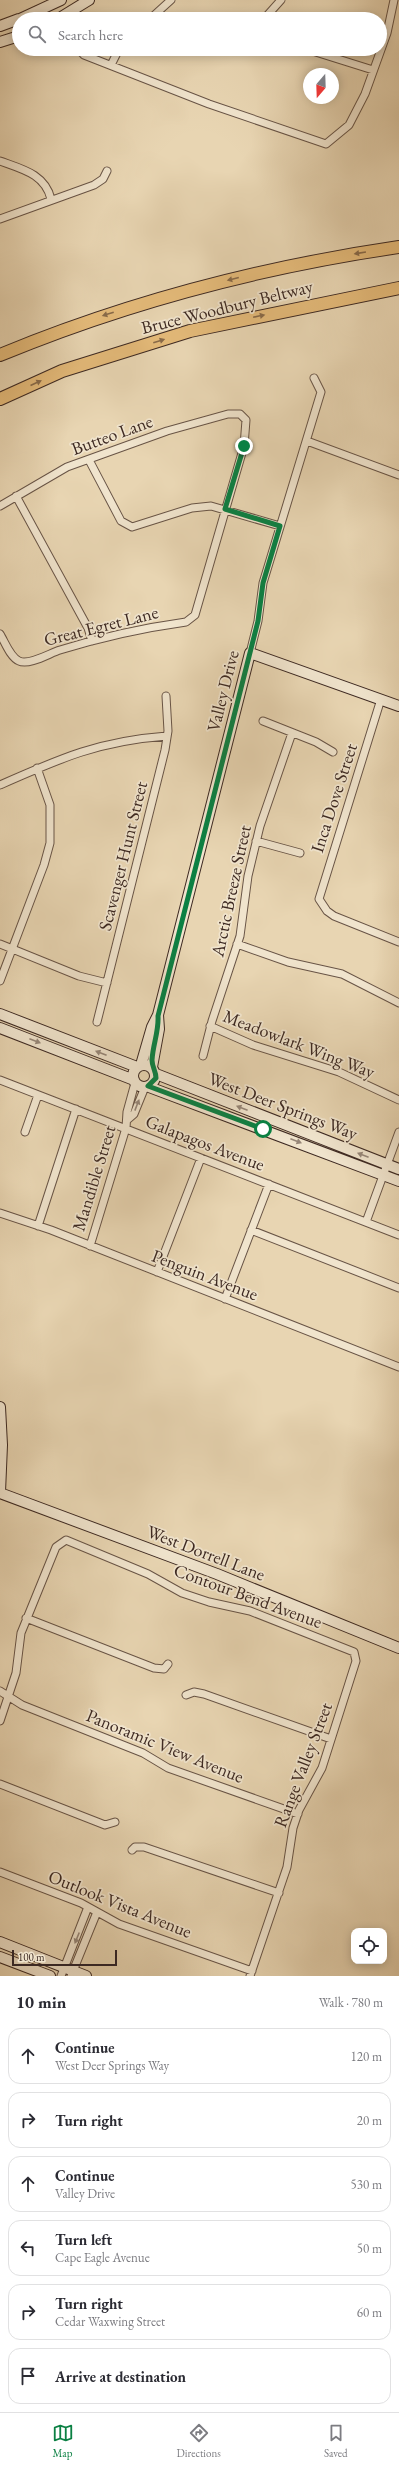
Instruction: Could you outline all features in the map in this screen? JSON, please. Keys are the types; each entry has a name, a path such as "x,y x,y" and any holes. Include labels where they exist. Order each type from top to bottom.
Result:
{"highway":[{"name":"Bruce Woodbury Beltway","path":"0,355 94,318 211,284 277,268 399,247"},
{"name":"Bruce Woodbury Beltway","path":"0,398 62,371 190,331 399,288"}],"main road":[{"path":"34,12 61,0"},
{"path":"69,12 89,0"},
{"path":"0,26 12,22"},
{"path":"0,42 12,38"},
{"path":"250,653 399,706"},
{"name":"Valley Drive","path":"139,1066 152,1027 158,1016 250,653"},
{"path":"0,1014 154,1071 154,1081 147,1087 0,1028"},
{"name":"Valley Drive","path":"154,1071 159,1029 158,1016"},
{"path":"134,1082 133,1073 139,1066"},
{"name":"West Deer Springs Way","path":"154,1071 386,1170 399,1181"},
{"name":"West Deer Springs Way","path":"147,1087 386,1170 399,1169"},
{"path":"0,1407 2,1445 0,1492"},
{"name":"West Dorrell Lane","path":"0,1492 217,1574 399,1648"},
{"path":"0,1942 68,1973 86,1976"},
{"path":"0,1957 50,1976"}],"street":[{"path":"155,12 162,3 171,0"},
{"path":"270,12 281,0"},
{"path":"387,33 394,0"},
{"path":"87,56 209,104 326,144 349,125 365,94 378,56"},
{"path":"111,65 116,56"},
{"path":"328,56 373,70"},
{"path":"0,161 36,176 45,183 51,199"},
{"path":"0,219 51,199 94,185 103,179 107,171"},
{"name":"Valley Drive","path":"250,653 258,621 263,583 321,392 314,378"},
{"name":"Butteo Lane","path":"0,506 56,472 191,424 228,414 240,414 246,420 246,434 225,509"},
{"path":"307,441 399,475"},
{"path":"88,460 121,522 126,526 132,528 202,506 225,509 280,526"},
{"path":"16,496 88,628 92,641"},
{"name":"Great Egret Lane","path":"0,634 11,653 18,661 26,662 131,630 186,622 191,619 197,608 225,509"},
{"name":"Scavenger Hunt Street","path":"97,1022 166,750 166,696"},
{"name":"Inca Dove Street","path":"381,699 319,898 322,906 327,911 342,920 399,942"},
{"path":"263,722 316,742 333,752"},
{"name":"Arctic Breeze Street","path":"203,1056 210,1026 237,944 256,841 268,796 292,733"},
{"path":"0,785 67,755 127,739 167,736"},
{"path":"0,981 44,865 50,843 50,805 37,768"},
{"path":"256,841 300,853"},
{"path":"0,944 79,976 107,983"},
{"path":"237,944 288,962 342,974 399,1003"},
{"name":"Meadowlark Wing Way","path":"210,1026 253,1045 339,1072 399,1100"},
{"name":"Galapagos Avenue","path":"0,1080 399,1235"},
{"name":"Mandible Street","path":"90,1246 126,1128 127,1112 134,1082"},
{"name":"Mandible Street","path":"127,1120 134,1114 147,1087"},
{"path":"25,1132 38,1095"},
{"path":"38,1226 76,1109"},
{"path":"366,1222 399,1132"},
{"path":"157,1272 201,1158"},
{"path":"225,1299 269,1184"},
{"name":"Penguin Avenue","path":"0,1213 90,1246 399,1367"},
{"path":"252,1230 399,1288"},
{"name":"Contour Bend Avenue","path":"26,1618 56,1547 62,1541 70,1542 148,1574 182,1593 209,1602 250,1611 352,1650 357,1656"},
{"path":"0,1721 5,1700 16,1673 20,1638 26,1618 154,1668 164,1668 168,1664"},
{"name":"Range Valley Street","path":"251,1974 279,1893 290,1855 291,1837 298,1814 315,1783 331,1739 357,1656"},
{"name":"Panoramic View Avenue","path":"0,1691 5,1700 22,1705 142,1753 168,1768 298,1814"},
{"path":"186,1695 194,1692 204,1694 331,1739"},
{"path":"0,1784 105,1825 114,1822"},
{"path":"132,1850 136,1847 144,1847 279,1893"},
{"name":"Outlook Vista Avenue","path":"0,1872 88,1907 119,1924 251,1974"},
{"path":"68,1973 88,1907"},
{"path":"68,1973 97,1912"}],"route":[{"path":"244,446 225,509 280,526 263,583 258,621 158,1016 159,1029 152,1058 152,1067 156,1074 156,1078 152,1084 148,1086 155,1087 263,1129"}]}
